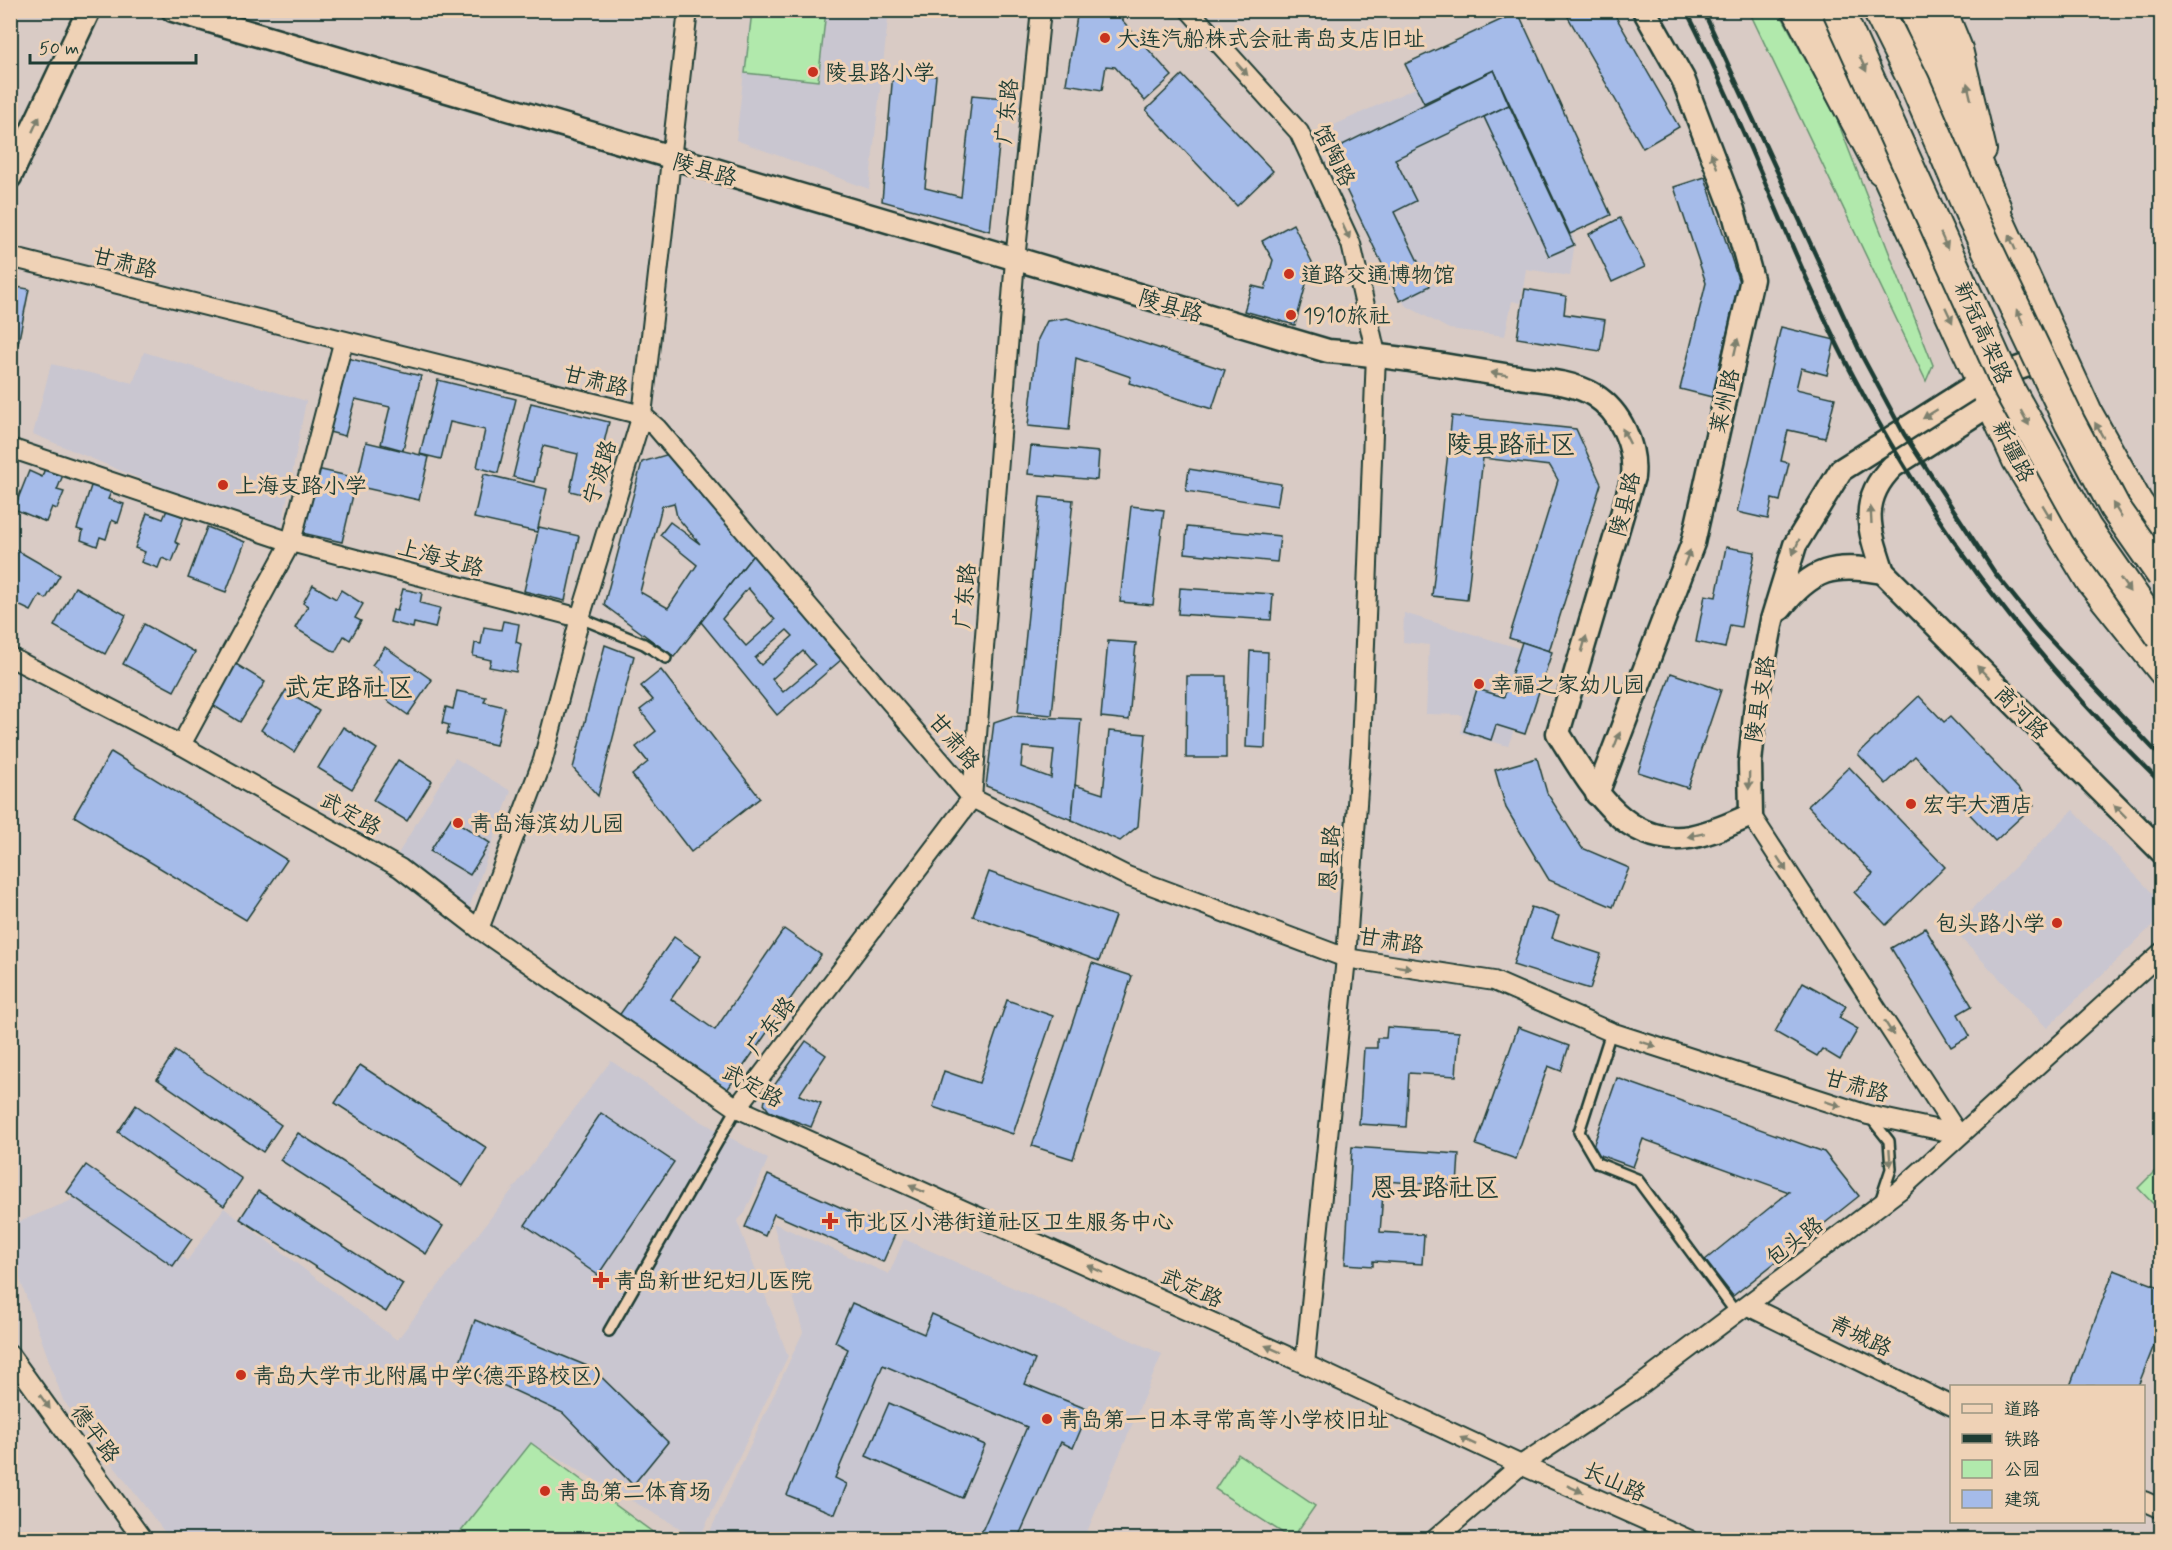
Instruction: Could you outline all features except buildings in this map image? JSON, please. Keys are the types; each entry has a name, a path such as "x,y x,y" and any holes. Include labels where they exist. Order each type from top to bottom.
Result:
{"highway":[{"path":"1798,10 1882,170"},
{"name":"新冠高架路","path":"1838,10 2010,391 2086,528 2162,637"},
{"name":"新冠高架路","path":"1878,10 1914,82 1974,219 2070,423 2115,508 2162,576"},
{"path":"1915,10 1996,209"}],"main road":[{"name":"新疆路","path":"1819,10 1882,170 2016,461 2089,581 2162,672"},
{"path":"1894,10 1932,93 1996,209 2088,411 2139,502 2162,534"},
{"path":"1943,10 1959,49 1996,209"}],"street":[{"path":"10,177 89,10"},
{"name":"陵县路","path":"173,10 1328,351 1376,354 1581,389 1594,395 1611,410 1629,439 1635,459 1633,477 1558,733 1597,794 1626,821 1664,837 1689,837 1714,831 1750,815"},
{"name":"宁波路","path":"479,930 543,760 580,618 642,416 673,159 688,10"},
{"name":"广东路","path":"737,1108 972,798 1015,260 1041,10"},
{"name":"馆陶路","path":"1189,10 1299,132 1352,244 1376,354"},
{"name":"莱州路","path":"1597,794 1693,543 1752,279 1733,210 1683,79 1644,10"},
{"name":"甘肃路","path":"10,257 343,343 642,416 657,428 972,798 1127,876 1346,958 1494,981 1611,1032 1868,1115 1958,1134"},
{"path":"181,745 291,542 343,343"},
{"path":"1772,620 1803,583 1822,571 1842,566 1883,572 1873,541 1870,510 1871,493 1878,480 1985,394 2062,353"},
{"name":"恩县路","path":"1305,1364 1346,958 1361,748 1376,354"},
{"name":"陵县支路","path":"1750,815 1750,763 1756,704 1772,620 1795,545 1841,470 1985,394"},
{"name":"上海支路","path":"10,448 291,542 580,618"},
{"name":"商河路","path":"1883,572 2162,852"},
{"name":"武定路","path":"10,657 181,745 400,868 479,930 737,1108 1305,1364 1521,1466"},
{"path":"1750,815 1958,1134"},
{"name":"包头路","path":"1434,1539 1521,1466 1634,1390 1879,1206 2073,1035 2162,952"},
{"name":"青城路","path":"1743,1310 1950,1405"},
{"name":"德平路","path":"10,1354 143,1539"},
{"name":"长山路","path":"1521,1466 1690,1539"},
{"path":"2145,1501 2162,1509"}],"lane":[{"path":"580,618 644,644 666,658"},
{"path":"1611,1032 1579,1132 1597,1163 1636,1179 1743,1310"},
{"path":"609,1331 737,1108"},
{"path":"1868,1115 1889,1141 1891,1169 1879,1206"}],"shaded area":[{"name":"陵县路小学","path":"751,11 889,11 869,189 736,140"},
{"path":"1494,52 1575,241 1570,276 1526,269 1521,303 1512,301 1505,336 1449,329 1405,305 1369,240 1319,132"},
{"name":"上海支路小学","path":"144,352 306,401 280,537 33,434 51,364 133,383"},
{"name":"幸福之家幼儿园","path":"1404,613 1541,655 1508,746 1461,733 1462,715 1426,714 1429,645 1403,642"},
{"name":"青岛海滨幼儿园","path":"455,758 511,791 469,908 398,854"},
{"name":"包头路小学","path":"2073,810 2161,902 2161,917 2047,1028 1952,929"},
{"path":"611,1061 699,1120 768,1159 745,1213 737,1221 788,1356 699,1539 531,1443 455,1539 170,1539 63,1400 11,1254 11,1225 70,1201 83,1176 187,1261 224,1208 397,1340"},
{"path":"773,1223 889,1274 904,1239 1162,1354 1084,1539 706,1540 803,1332"}],"green space":[{"path":"752,11 826,11 818,81 745,73"},
{"path":"1749,11 1779,11 1836,117 1933,365 1926,381"},
{"path":"2161,1165 2161,1212 2138,1188"},
{"name":"青岛第二体育场","path":"531,1443 662,1539 455,1539"},
{"path":"1238,1454 1315,1506 1292,1539 1215,1489"}],"railway":[{"path":"1686,10 1848,366 1913,480 1949,535 2028,639 2071,689 2162,784"},
{"path":"1703,10 1863,358 1904,434 1995,573 2040,629 2162,758"}],"place":[{"name":"大连汽船株式会社青岛支店旧址","path":"1105,38"},
{"name":"陵县路小学","path":"813,72"},
{"name":"道路交通博物馆","path":"1289,274"},
{"name":"1910旅社","path":"1291,315"},
{"name":"上海支路小学","path":"223,485"},
{"name":"幸福之家幼儿园","path":"1479,684"},
{"name":"宏宇大酒店","path":"1911,804"},
{"name":"青岛海滨幼儿园","path":"458,823"},
{"name":"包头路小学","path":"2057,923"},
{"name":"市北区小港街道社区卫生服务中心","path":"830,1221"},
{"name":"青岛新世纪妇儿医院","path":"601,1280"},
{"name":"青岛大学市北附属中学(德平路校区)","path":"241,1375"},
{"name":"青岛第一日本寻常高等小学校旧址","path":"1047,1419"},
{"name":"青岛第二体育场","path":"545,1491"}],"district":[{"name":"陵县路社区","path":"1511,444"},
{"name":"武定路社区","path":"349,687"},
{"name":"恩县路社区","path":"1435,1187"}]}
